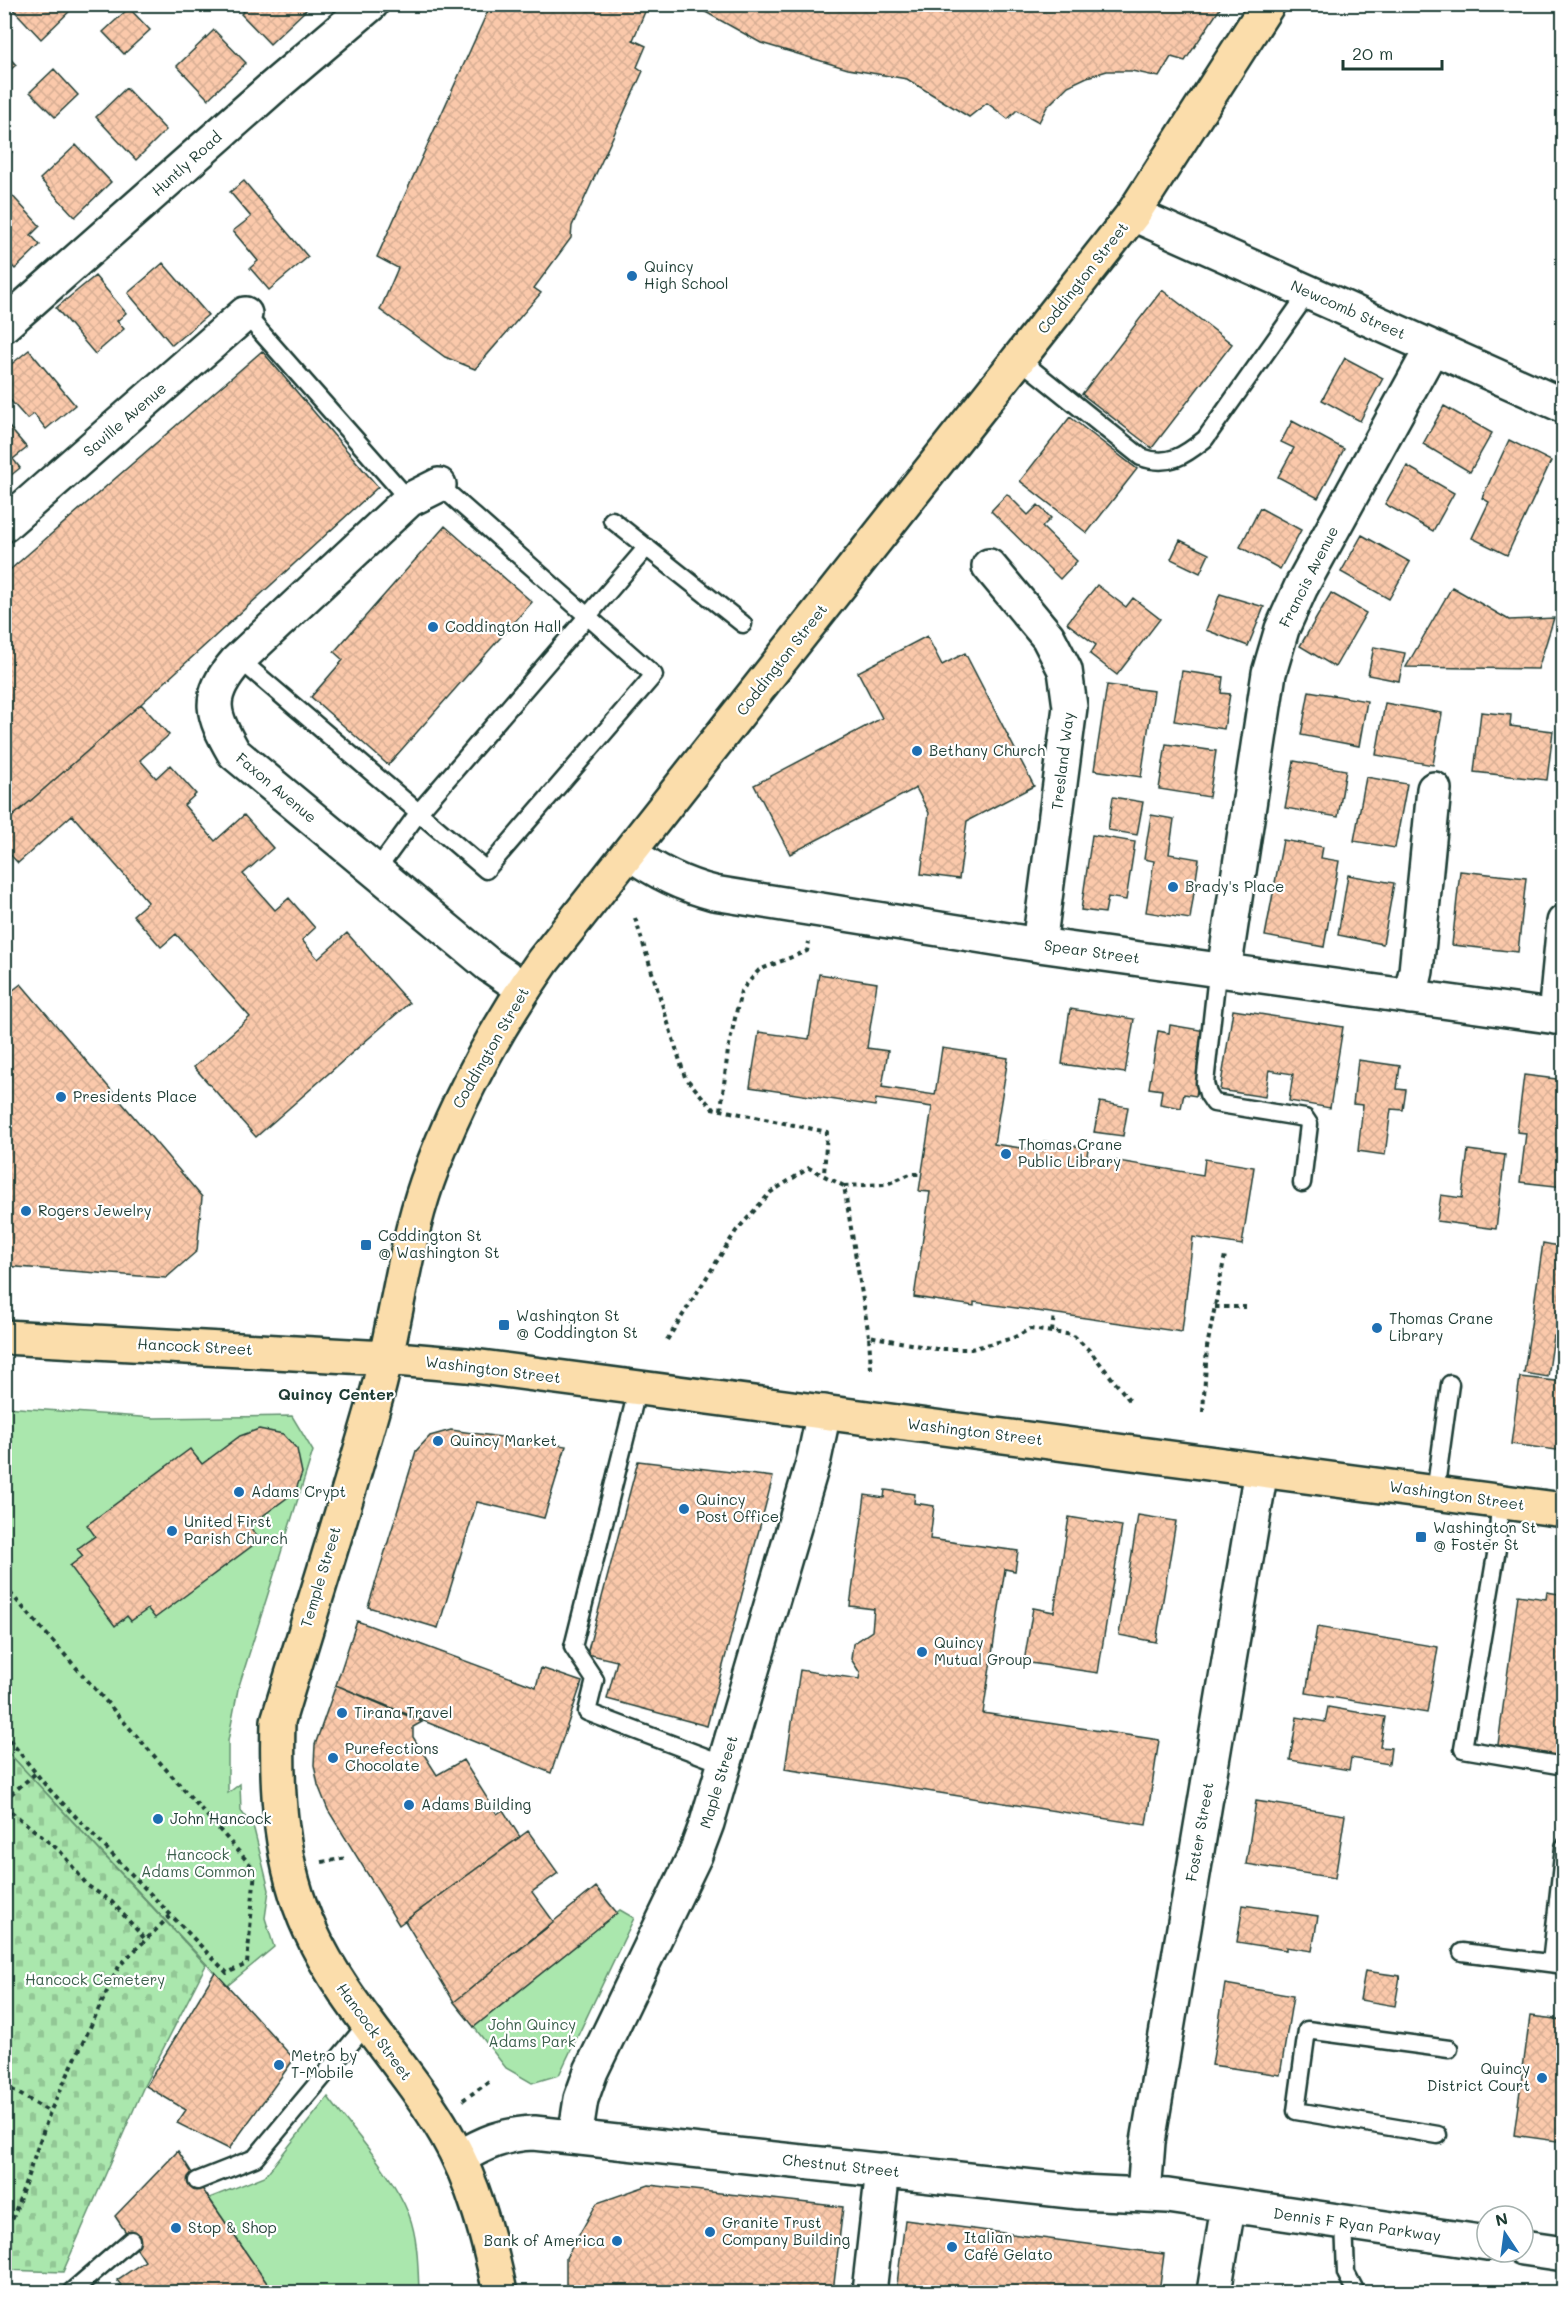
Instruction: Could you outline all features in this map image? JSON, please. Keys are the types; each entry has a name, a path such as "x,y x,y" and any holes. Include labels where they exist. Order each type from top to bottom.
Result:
{"main road":[{"name":"Coddington Street","path":"386,1358 426,1183 457,1106 485,1052 524,989 1133,214 1268,4"},
{"name":"Hancock Street","path":"4,1337 386,1358"},
{"name":"Washington Street","path":"386,1358 466,1365 1563,1510"},
{"name":"Temple Street","path":"276,1762 278,1721 386,1358"},
{"name":"Hancock Street","path":"276,1762 285,1852 306,1919 336,1980 431,2109 459,2158 481,2211 500,2292"}],"street":[{"name":"Huntly Road","path":"4,325 272,88 371,4"},
{"name":"Newcomb Street","path":"1133,214 1563,406"},
{"name":"Saville Avenue","path":"4,525 245,314"},
{"name":"Francis Avenue","path":"1224,971 1269,673 1282,630 1300,587 1432,348"},
{"name":"Faxon Avenue","path":"439,485 409,500 239,659 219,681 214,706 222,731 234,753 489,965 524,989"},
{"name":"Tresland Way","path":"989,566 1048,637 1065,670 1070,707 1039,945"},
{"path":"1410,997 1416,971 1434,789"},
{"name":"Spear Street","path":"630,854 648,866 690,887 714,893 1039,945 1559,1018"},
{"path":"1559,1018 1563,922"},
{"name":"Maple Street","path":"575,2137 581,2099 591,2071 694,1855 724,1764 814,1459 824,1412"},
{"name":"Foster Street","path":"1144,2194 1148,2142 1261,1470"},
{"name":"Chestnut Street","path":"459,2158 496,2139 514,2134 575,2137 1078,2192 1144,2194 1228,2207"},
{"path":"869,2292 883,2170"},
{"path":"1214,2292 1228,2207"},
{"name":"Dennis F Ryan Parkway","path":"1228,2207 1475,2241"},
{"path":"1535,2250 1563,2254"}],"lane":[{"path":"1019,359 1141,457 1156,462 1172,461 1189,453 1205,439 1308,293"},
{"path":"245,314 409,500"},
{"path":"239,659 486,870 654,675 439,485"},
{"path":"612,520 743,624"},
{"path":"376,871 418,813 647,547"},
{"path":"1224,971 1216,983 1206,1083 1208,1094 1214,1103 1305,1118 1309,1124 1302,1183"},
{"path":"1435,1493 1450,1384"},
{"path":"638,1388 573,1647 595,1680 587,1713 724,1764"},
{"path":"1500,1502 1497,1549 1463,1749 1563,1766"},
{"path":"1462,1952 1557,1964 1563,1846"},
{"path":"197,2181 255,2158 367,2024"},
{"path":"1438,2135 1296,2111 1307,2030 1449,2049"},
{"path":"1344,2223 1346,2273 1356,2292"},
{"path":"71,2292 131,2240"}],"path":[{"path":"635,918 685,1077 712,1108 827,1132 824,1174"},
{"path":"721,1110 728,1050 741,991 759,970 807,951 809,940"},
{"path":"666,1340 736,1231 771,1192 809,1168 844,1186 887,1184 910,1174 921,1174"},
{"path":"844,1186 869,1336 871,1369"},
{"path":"1203,1412 1207,1347 1225,1255"},
{"path":"1215,1307 1246,1307"},
{"path":"1052,1332 1054,1314"},
{"path":"869,1336 936,1349 971,1349 1013,1338 1030,1329 1072,1335 1131,1402"},
{"path":"4,1586 255,1870 247,1964 227,1973 36,1773 4,1733"},
{"path":"4,1800 36,1773"},
{"path":"4,1806 60,1851 88,1886 112,1902 145,1939"},
{"path":"318,1863 348,1858"},
{"path":"4,2223 13,2218 50,2112 119,1966 171,1915"},
{"path":"463,2100 489,2082"},
{"path":"4,2085 50,2112"}],"green space":[{"name":"Hancock Adams Common","path":"5,1407 154,1418 292,1416 313,1451 238,1689 228,1741 228,1793 240,1784 241,1811 254,1829 269,1890 265,1918 274,1947 227,1986 5,1749"},
{"name":"Hancock Cemetery","path":"5,1749 206,1965 144,2086 63,2272 5,2270"},
{"name":"John Quincy Adams Park","path":"620,1910 634,1918 559,2075 532,2083 506,2068 474,2027"},
{"path":"328,2097 383,2169 402,2199 414,2234 419,2292 273,2292 209,2198 265,2176"}],"building":[{"path":"8,4 77,4 41,39"},
{"path":"251,4 303,4 307,9 270,44 241,14"},
{"path":"491,4 551,4 562,9 563,4 656,4 653,10 647,7 633,40 646,46 637,67 643,71 572,226 571,238 534,288 541,293 475,369 445,357 380,310 398,268 377,257"},
{"path":"691,4 1223,4 1185,61 1171,57 1159,77 1132,71 1107,71 1087,77 1068,86 1047,107 1039,122 1017,110 1008,119 987,103 969,117 907,79 848,69 761,43"},
{"path":"129,8 150,30 124,54 103,32"},
{"path":"214,30 246,63 208,99 177,66"},
{"path":"4,52 16,65 4,75"},
{"path":"54,69 78,95 55,117 30,92"},
{"path":"126,88 166,130 136,160 96,117"},
{"path":"4,144 12,152 4,159"},
{"path":"76,145 111,182 75,217 40,179"},
{"path":"244,181 308,257 269,290 250,268 258,261 233,231 251,217 230,192"},
{"path":"8,191 40,226 31,235 40,245 15,269 4,258 4,195"},
{"path":"163,263 208,315 172,345 128,293"},
{"path":"95,276 126,313 117,321 124,329 95,354 56,308"},
{"path":"1162,290 1232,344 1152,448 1082,394"},
{"path":"29,350 75,405 46,429 34,414 27,419 4,393 4,370"},
{"path":"262,351 378,487 141,704 4,824 4,575"},
{"path":"1345,358 1383,378 1360,421 1322,400"},
{"path":"1444,406 1492,433 1470,472 1423,444"},
{"path":"1070,417 1137,469 1087,533 1020,481"},
{"path":"4,421 27,448 13,459 20,468 4,481"},
{"path":"1292,421 1344,449 1318,498 1278,477 1294,448 1281,442"},
{"path":"1509,440 1551,461 1507,555 1472,538 1489,502 1482,498"},
{"path":"1407,466 1454,493 1433,531 1385,504"},
{"path":"1007,494 1028,515 1038,505 1051,518 1042,527 1077,561 1060,579 991,511"},
{"path":"1260,508 1301,530 1280,569 1240,547"},
{"name":"Coddington Hall","path":"445,526 532,602 388,765 311,697 343,660 334,652"},
{"path":"1362,535 1410,562 1389,599 1341,572"},
{"path":"1180,540 1209,554 1200,573 1171,559"},
{"path":"1097,585 1126,607 1133,598 1160,619 1117,675 1090,654 1096,645 1067,623"},
{"path":"1452,587 1509,620 1554,618 1538,669 1406,667"},
{"path":"1331,593 1366,613 1335,667 1300,646"},
{"path":"1220,594 1264,607 1248,646 1206,630"},
{"name":"Bethany Church","path":"927,636 942,665 965,653 1034,786 967,821 959,879 921,874 929,813 916,788 790,854 754,785 882,718 858,672"},
{"path":"1374,647 1405,653 1399,681 1368,675"},
{"path":"1182,671 1223,677 1221,693 1230,694 1224,729 1174,721"},
{"path":"1107,685 1154,691 1141,777 1094,770"},
{"path":"1309,691 1367,701 1359,746 1301,735"},
{"path":"1385,703 1442,713 1433,765 1376,755"},
{"path":"141,704 169,735 140,760 156,778 170,765 196,794 184,805 215,841 244,815 273,848 243,874 275,910 289,898 315,928 302,940 318,959 347,933 409,1003 256,1137 194,1067 250,1017 176,934 161,947 133,915 148,902 72,815 18,863 4,848 4,824"},
{"path":"1481,712 1511,715 1510,726 1553,731 1547,780 1474,772"},
{"path":"1166,744 1216,751 1209,797 1159,789"},
{"path":"1294,761 1346,770 1338,817 1285,808"},
{"path":"1366,777 1407,784 1395,848 1354,841"},
{"path":"1113,797 1143,802 1137,835 1108,830"},
{"name":"Brady's Place","path":"1151,815 1174,819 1169,854 1199,859 1190,919 1146,912 1154,861 1144,859"},
{"path":"1092,835 1135,842 1126,900 1108,897 1105,913 1081,910"},
{"path":"1283,840 1323,847 1321,858 1339,861 1324,947 1265,936"},
{"path":"1460,871 1526,878 1518,952 1452,945"},
{"path":"1348,875 1394,883 1383,944 1338,935"},
{"name":"Thomas Crane Public Library","path":"819,974 877,983 867,1048 888,1051 882,1087 935,1095 942,1048 1008,1058 994,1144 1042,1151 1044,1141 1088,1148 1087,1156 1203,1175 1205,1159 1254,1167 1242,1245 1193,1237 1182,1332 974,1302 974,1306 914,1297 930,1192 919,1191 932,1107 876,1099 875,1106 750,1087 759,1032 809,1039"},
{"name":"Presidents Place","path":"21,984 202,1197 197,1251 166,1278 4,1266 4,993 8,994"},
{"path":"1070,1009 1134,1019 1125,1073 1062,1064"},
{"path":"1233,1010 1343,1027 1330,1108 1289,1101 1293,1074 1269,1070 1265,1097 1220,1090"},
{"path":"1170,1025 1206,1031 1196,1096 1184,1094 1181,1108 1160,1104 1162,1090 1149,1088 1158,1031 1169,1033"},
{"path":"1358,1060 1400,1066 1397,1089 1406,1090 1403,1110 1391,1109 1385,1155 1358,1151 1363,1105 1353,1104"},
{"path":"1524,1075 1564,1080 1564,1187 1520,1182 1526,1133 1517,1132"},
{"path":"1100,1102 1128,1107 1123,1136 1094,1132"},
{"path":"1468,1150 1505,1155 1496,1229 1437,1221 1441,1195 1462,1198"},
{"path":"1543,1243 1564,1247 1560,1299 1564,1300 1564,1337 1554,1336 1548,1377 1524,1373"},
{"path":"1520,1377 1564,1382 1564,1451 1511,1444"},
{"name":"United First Parish Church","path":"259,1429 283,1434 297,1449 302,1473 295,1492 249,1526 260,1540 155,1618 148,1609 131,1621 127,1616 115,1626 70,1566 83,1556 77,1549 95,1536 87,1525 190,1449 202,1464 240,1436"},
{"path":"451,1430 566,1446 544,1518 477,1502 438,1628 368,1607 416,1451 430,1436"},
{"path":"638,1461 773,1477 707,1726 607,1699 617,1661 587,1654"},
{"name":"Quincy Mutual Group","path":"885,1490 915,1494 914,1503 934,1506 930,1539 1018,1551 1015,1571 1005,1569 983,1713 1159,1740 1146,1825 785,1769 800,1670 859,1679 860,1673 851,1659 853,1644 872,1631 874,1609 850,1606 865,1495 884,1498"},
{"path":"1138,1515 1176,1521 1156,1642 1119,1635"},
{"path":"1069,1517 1122,1526 1098,1673 1024,1662 1033,1608 1054,1612"},
{"path":"1547,1592 1564,1595 1564,1761 1497,1752 1518,1595 1546,1599"},
{"path":"357,1621 536,1687 541,1668 582,1682 551,1773 336,1685"},
{"path":"1317,1627 1438,1647 1427,1713 1306,1693"},
{"name":"Adams Building","path":"336,1685 422,1722 413,1727 413,1737 437,1775 463,1760 497,1814 503,1810 520,1837 399,1925 328,1810 318,1785 314,1765 315,1745"},
{"path":"1328,1707 1385,1717 1380,1747 1391,1748 1389,1764 1351,1758 1349,1770 1290,1760 1297,1717 1325,1722"},
{"path":"1256,1801 1345,1815 1335,1878 1246,1864"},
{"path":"528,1831 558,1873 532,1892 554,1922 454,2002 405,1921"},
{"path":"596,1887 617,1913 474,2027 454,2002"},
{"path":"1243,1905 1318,1916 1312,1951 1286,1947 1286,1950 1237,1942"},
{"path":"1365,1971 1400,1976 1395,2006 1360,2000"},
{"path":"215,1972 294,2059 229,2149 177,2123 186,2110 146,2086"},
{"path":"1225,1984 1293,1996 1280,2075 1212,2065"},
{"name":"Quincy District Court","path":"1530,2016 1564,2020 1564,2142 1514,2135"},
{"name":"Stop & Shop","path":"178,2151 273,2292 110,2292 121,2285 117,2280 145,2261 115,2216"},
{"name":"Granite Trust Company Building","path":"649,2185 843,2207 833,2292 566,2292 566,2258 597,2203"},
{"path":"905,2220 1164,2254 1159,2292 896,2292"}],"place":[{"name":"Quincy High School","path":"632,276"},
{"name":"Coddington Hall","path":"433,627"},
{"name":"Bethany Church","path":"917,751"},
{"name":"Brady's Place","path":"1173,887"},
{"name":"Presidents Place","path":"61,1097"},
{"name":"Thomas Crane Public Library","path":"1006,1154"},
{"name":"Rogers Jewelry","path":"26,1211"},
{"name":"Coddington St @ Washington St","path":"366,1245"},
{"name":"Washington St @ Coddington St","path":"504,1325"},
{"name":"Thomas Crane Library","path":"1377,1328"},
{"name":"Quincy Market","path":"438,1441"},
{"name":"Adams Crypt","path":"239,1492"},
{"name":"Quincy Post Office","path":"684,1509"},
{"name":"United First Parish Church","path":"172,1531"},
{"name":"Washington St @ Foster St","path":"1421,1537"},
{"name":"Quincy Mutual Group","path":"922,1652"},
{"name":"Tirana Travel","path":"342,1713"},
{"name":"Purefections Chocolate","path":"333,1758"},
{"name":"Adams Building","path":"409,1805"},
{"name":"John Hancock","path":"158,1819"},
{"name":"Metro by T-Mobile","path":"279,2065"},
{"name":"Quincy District Court","path":"1542,2078"},
{"name":"Stop & Shop","path":"176,2228"},
{"name":"Granite Trust Company Building","path":"710,2232"},
{"name":"Bank of America","path":"617,2241"},
{"name":"Italian Café Gelato","path":"952,2247"}],"district":[{"name":"Quincy Center","path":"336,1394"}]}
